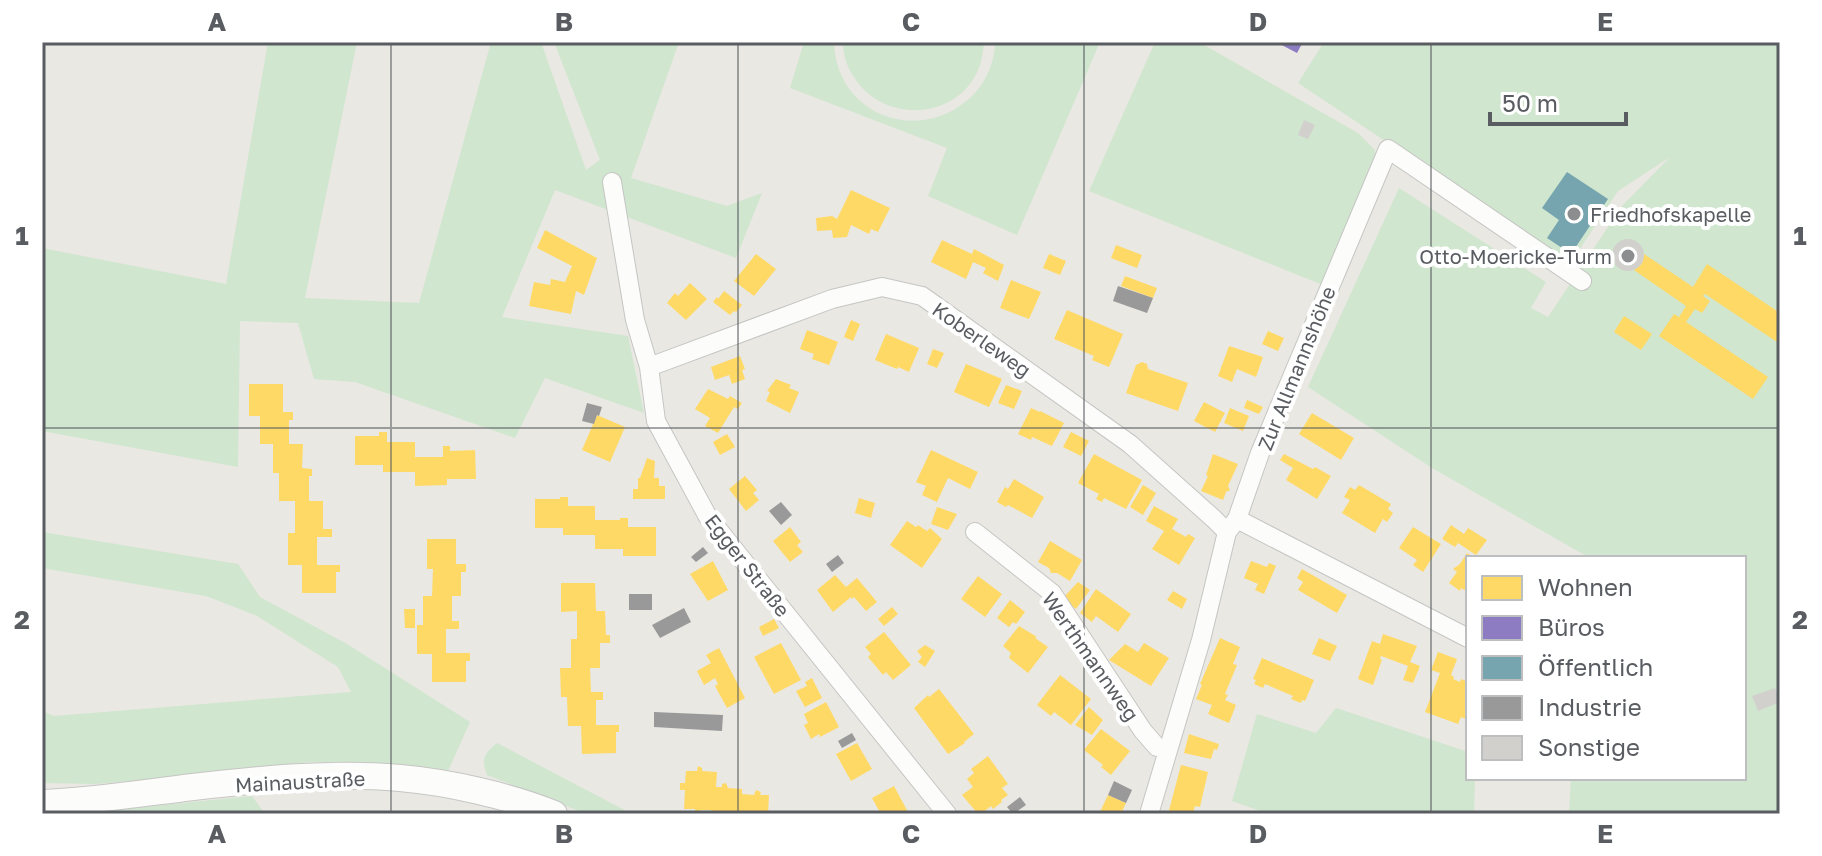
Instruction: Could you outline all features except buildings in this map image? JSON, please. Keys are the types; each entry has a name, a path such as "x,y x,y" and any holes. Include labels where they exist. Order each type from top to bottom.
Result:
{"main road":[{"name":"Mainaustraße","path":"42,803 321,777 401,778 493,795 554,814"}],"street":[{"name":"Zur Allmannshöhe","path":"1149,814 1232,525 1388,149 1582,281"},
{"name":"Egger Straße","path":"612,182 635,320 649,367 656,421 708,517 947,814"},
{"name":"Koberleweg","path":"649,367 832,299 882,287 922,296 1130,444 1232,525 1466,637"},
{"name":"Werthmannweg","path":"975,532 1052,593 1143,731 1157,747 1168,749"}],"green space":[{"path":"268,42 357,42 305,298 419,303 491,42 541,42 586,170 600,160 554,42 679,42 631,178 727,206 762,193 736,258 555,190 502,317 628,336 644,413 545,378 515,438 355,382 314,379 298,323 240,321 238,467 42,431 42,248 226,284"},
{"path":"804,42 834,42 839,68 850,90 866,106 886,116 909,121 932,118 954,109 975,93 990,69 995,42 1100,42 1017,235 928,196 947,148 790,88"},
{"path":"843,42 984,42 978,70 962,92 948,102 914,110 896,108 866,91 849,69"},
{"path":"1155,42 1199,42 1358,133 1375,150 1374,169 1323,285 1089,191"},
{"path":"1324,42 1780,42 1780,814 1569,814 1571,780 1746,780 1746,556 1586,556 1432,468 1308,387 1399,188 1546,282 1531,308 1548,317 1622,206 1670,157 1618,191 1570,264 1298,83"},
{"path":"42,532 238,564 260,597 347,644 470,722 448,771 381,763 310,762 95,784 42,783 42,711 54,716 351,692 338,667 257,616 206,596 42,568"},
{"path":"1336,708 1466,751 1466,780 1475,780 1474,814 1269,814 1232,801 1257,714 1316,733"},
{"path":"497,743 632,814 587,814 487,775 485,757"},
{"path":"252,796 265,814 42,814 84,813"}],"place":[{"name":"Friedhofskapelle","path":"1574,214"},
{"name":"Otto-Moericke-Turm","path":"1628,256"}]}
